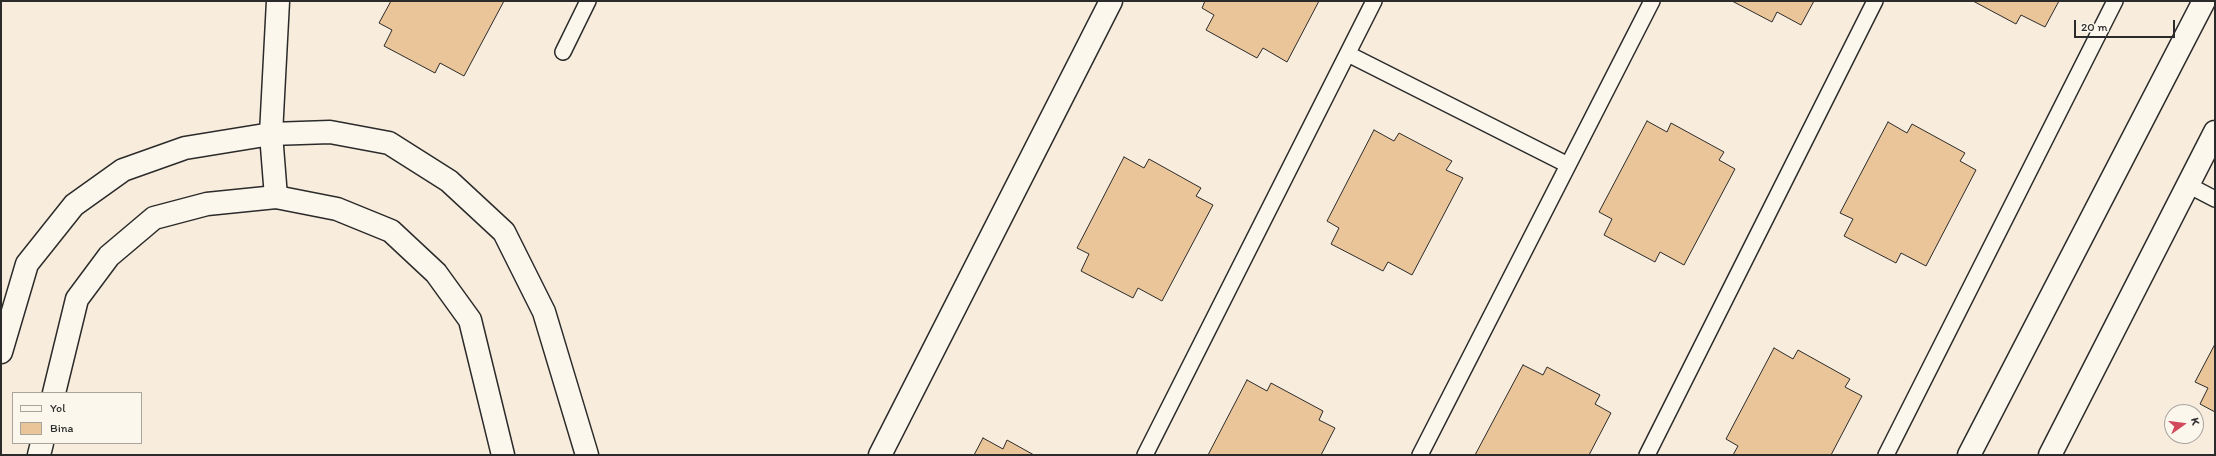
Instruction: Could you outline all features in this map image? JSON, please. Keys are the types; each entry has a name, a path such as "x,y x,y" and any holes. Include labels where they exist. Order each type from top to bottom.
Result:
{"street":[{"path":"276,196 271,134 278,1"},
{"path":"880,455 1111,1"},
{"path":"1969,455 2204,1"},
{"path":"1,352 27,264 74,205 123,170 185,148 271,134 330,132 389,143 449,181 504,232 544,312 587,455"},
{"path":"2050,455 2215,132"},
{"path":"54,392 77,298 108,256 154,218 207,204 276,196 337,209 391,231 436,273 470,320 503,455"},
{"path":"39,455 42,444"}],"lane":[{"path":"563,52 588,1"},
{"path":"1146,455 1374,1"},
{"path":"1420,455 1652,1"},
{"path":"1647,455 1875,1"},
{"path":"1886,455 2115,1"},
{"path":"1348,54 1568,165"},
{"path":"2188,185 2215,198"}],"building":[{"path":"391,1 504,1 464,76 440,63 435,73 384,46 392,30 379,23"},
{"path":"1205,1 1319,1 1287,62 1263,48 1257,58 1206,30 1214,15 1202,8"},
{"path":"1732,1 1814,1 1801,25 1777,12 1772,22"},
{"path":"1973,1 2059,1 2045,27 2021,15 2016,24"},
{"path":"1647,121 1667,132 1671,123 1724,152 1719,160 1735,169 1684,265 1660,252 1655,262 1604,235 1612,219 1599,212"},
{"path":"1888,122 1907,133 1912,124 1965,153 1960,161 1976,170 1926,266 1901,253 1896,263 1844,236 1853,219 1840,213"},
{"path":"1374,130 1394,141 1399,133 1452,161 1446,170 1463,178 1412,275 1388,262 1383,271 1331,244 1339,228 1327,221"},
{"path":"1124,157 1144,168 1149,159 1201,188 1196,196 1213,205 1162,301 1138,288 1133,298 1081,271 1089,254 1077,248"},
{"path":"2215,344 2215,412 2204,406 2204,404 2200,404 2208,388 2195,382"},
{"path":"1774,348 1793,359 1798,350 1850,379 1845,387 1862,396 1831,455 1733,455 1738,446 1726,439"},
{"path":"1523,365 1543,375 1547,367 1600,395 1595,404 1611,413 1589,455 1475,455"},
{"path":"1247,380 1267,391 1271,383 1323,411 1319,420 1335,428 1321,455 1208,455"},
{"path":"983,438 1003,449 1007,440 1034,455 974,455"}]}
